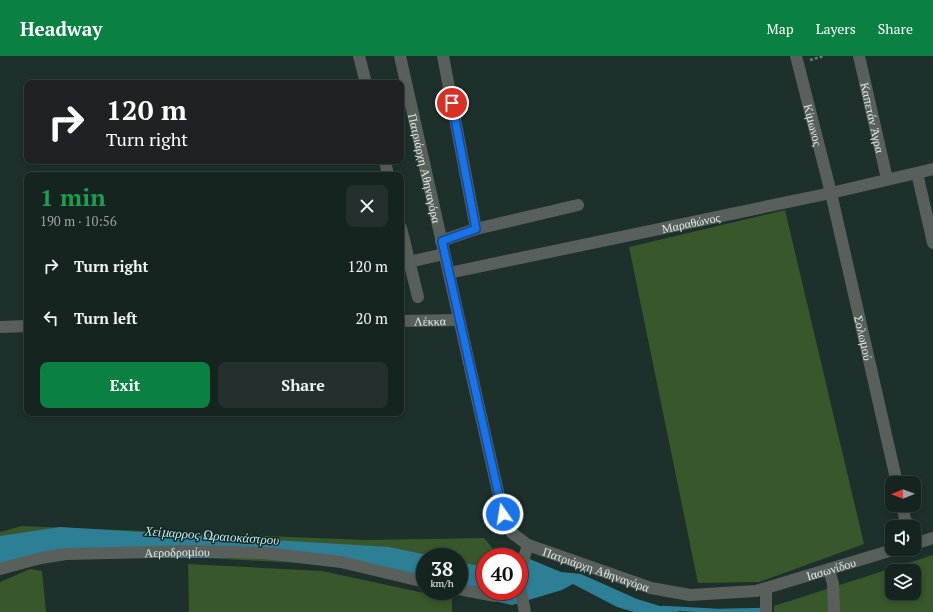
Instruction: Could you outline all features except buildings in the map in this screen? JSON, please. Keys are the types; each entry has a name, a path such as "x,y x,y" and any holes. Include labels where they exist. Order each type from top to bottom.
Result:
{"street":[{"path":"359,56 365,80"},
{"name":"Πατριάρχη Αθηναγόρα","path":"400,56 503,516 507,526 514,536 528,545 636,583 670,592 690,595 751,592 766,589"},
{"path":"443,56 476,229"},
{"name":"Κίμωνος","path":"796,56 831,193"},
{"name":"Καπετάν Άγρα","path":"859,56 886,179"},
{"name":"Μαραθώνος","path":"449,273 831,193 933,169"},
{"path":"918,173 933,243"},
{"name":"Σολωμού","path":"831,193 895,476"},
{"path":"442,241 476,229 578,205"},
{"path":"404,241 418,297"},
{"path":"409,262 444,254"},
{"name":"Λέκκα","path":"404,321 459,320"},
{"path":"0,327 24,326"},
{"path":"921,542 933,538"},
{"name":"Αεροδρομίου","path":"0,569 41,558 66,554 196,551 265,552 341,562 416,580"},
{"name":"Ιασωνίδου","path":"766,589 885,552"},
{"path":"829,569 833,584 834,612"},
{"path":"766,589 766,612"},
{"path":"523,600 525,612"}],"green space":[{"path":"785,210 864,544 759,582 698,583 629,247"},
{"path":"22,526 365,540 484,538 492,548 476,548 476,573 468,572 468,548 416,548 416,570 25,548 0,558 0,532"},
{"path":"933,555 933,612 774,612 774,606 885,570 885,600 921,600 921,564 905,564"},
{"path":"188,564 322,571 416,591 416,600 452,600 452,612 189,612"},
{"path":"30,569 42,571 46,612 0,612 0,582"}],"water":[{"path":"60,527 389,547 416,553 416,584 296,558 30,558 0,571 0,536"},
{"path":"528,558 561,572 581,574 637,599 680,612 634,612 617,607 573,584 562,590 512,605 489,600 528,600"},
{"path":"468,564 476,565 476,597 468,596"}],"waterway":[{"path":"663,608 718,611 765,610"}],"route":[{"path":"452,103 476,229 442,241 503,514"}],"water label":[{"name":"Χείμαρρος Ωραιοκάστρου","path":"212,535"}]}
